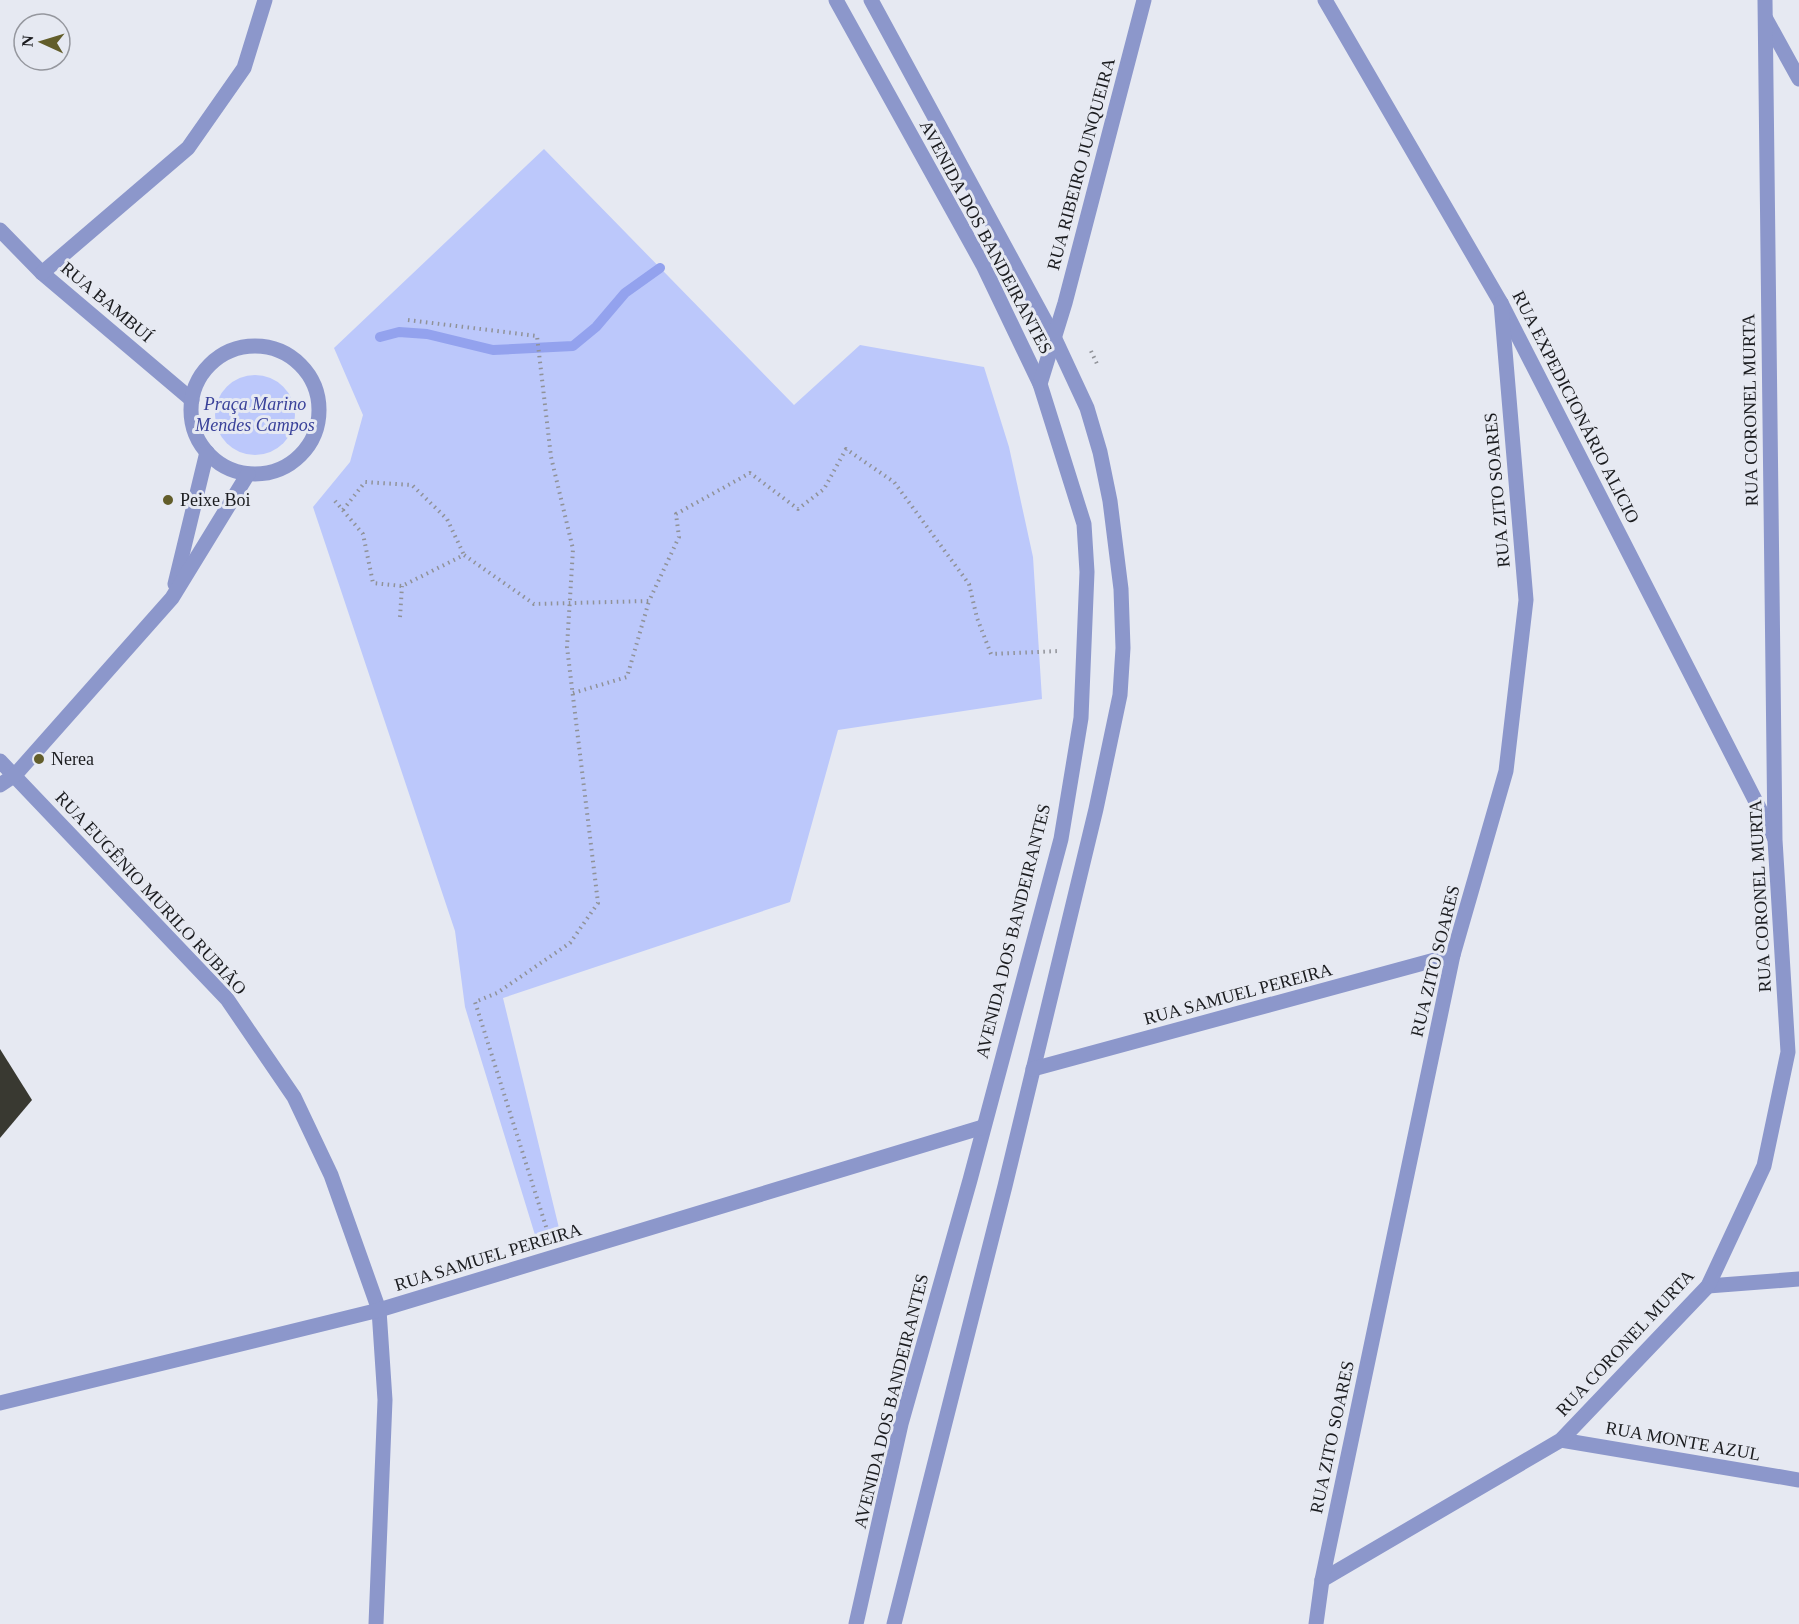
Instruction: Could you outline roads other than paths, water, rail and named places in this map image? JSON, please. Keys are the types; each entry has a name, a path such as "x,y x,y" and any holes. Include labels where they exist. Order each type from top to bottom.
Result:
{"street":[{"path":"42,273 188,148 244,68 265,0"},
{"name":"AVENIDA DOS BANDEIRANTES","path":"836,0 983,265 1040,384 1084,524 1086,572 1081,718 1060,838 901,1424 856,1624"},
{"name":"AVENIDA DOS BANDEIRANTES","path":"871,0 1054,337 1087,408 1100,452 1117,549 1123,648 1120,695 1112,738 1033,1069 894,1624"},
{"name":"RUA RIBEIRO JUNQUEIRA","path":"1040,384 1144,0"},
{"name":"RUA EXPEDICIONÁRIO ALICIO","path":"1325,0 1501,303 1775,840"},
{"path":"1756,0 1799,79"},
{"name":"RUA CORONEL MURTA","path":"1322,1580 1561,1440 1708,1286 1764,1166 1788,1052 1775,840 1765,0"},
{"name":"RUA BAMBUÍ","path":"0,230 42,273 192,400"},
{"name":"RUA ZITO SOARES","path":"1316,1624 1322,1580 1453,955 1506,771 1526,600 1501,303"},
{"path":"245,346 265,346 284,352 301,364 312,380 319,399 319,419 314,438 302,454 286,467 267,474 248,474 232,471 207,452 197,436 192,419 192,400 198,381 209,365 226,352 245,346"},
{"path":"172,598 207,452"},
{"path":"0,785 15,775 172,598 248,474"},
{"name":"RUA EUGÊNIO MURILO RUBIÃO","path":"0,761 227,999 294,1097 332,1175 378,1310 385,1400 376,1624"},
{"name":"RUA SAMUEL PEREIRA","path":"1033,1069 1453,955"},
{"name":"RUA SAMUEL PEREIRA","path":"0,1403 378,1310 983,1127"},
{"path":"1708,1286 1799,1279"},
{"name":"RUA MONTE AZUL","path":"1561,1440 1799,1480"}],"waterway":[{"path":"380,337 399,332 427,334 493,350 573,346 596,327 625,293 660,268"}],"place":[{"name":"Peixe Boi","path":"168,500"},
{"name":"Nerea","path":"39,759"}],"park label":[{"name":"Praça Marino Mendes Campos","path":"255,414"}]}
